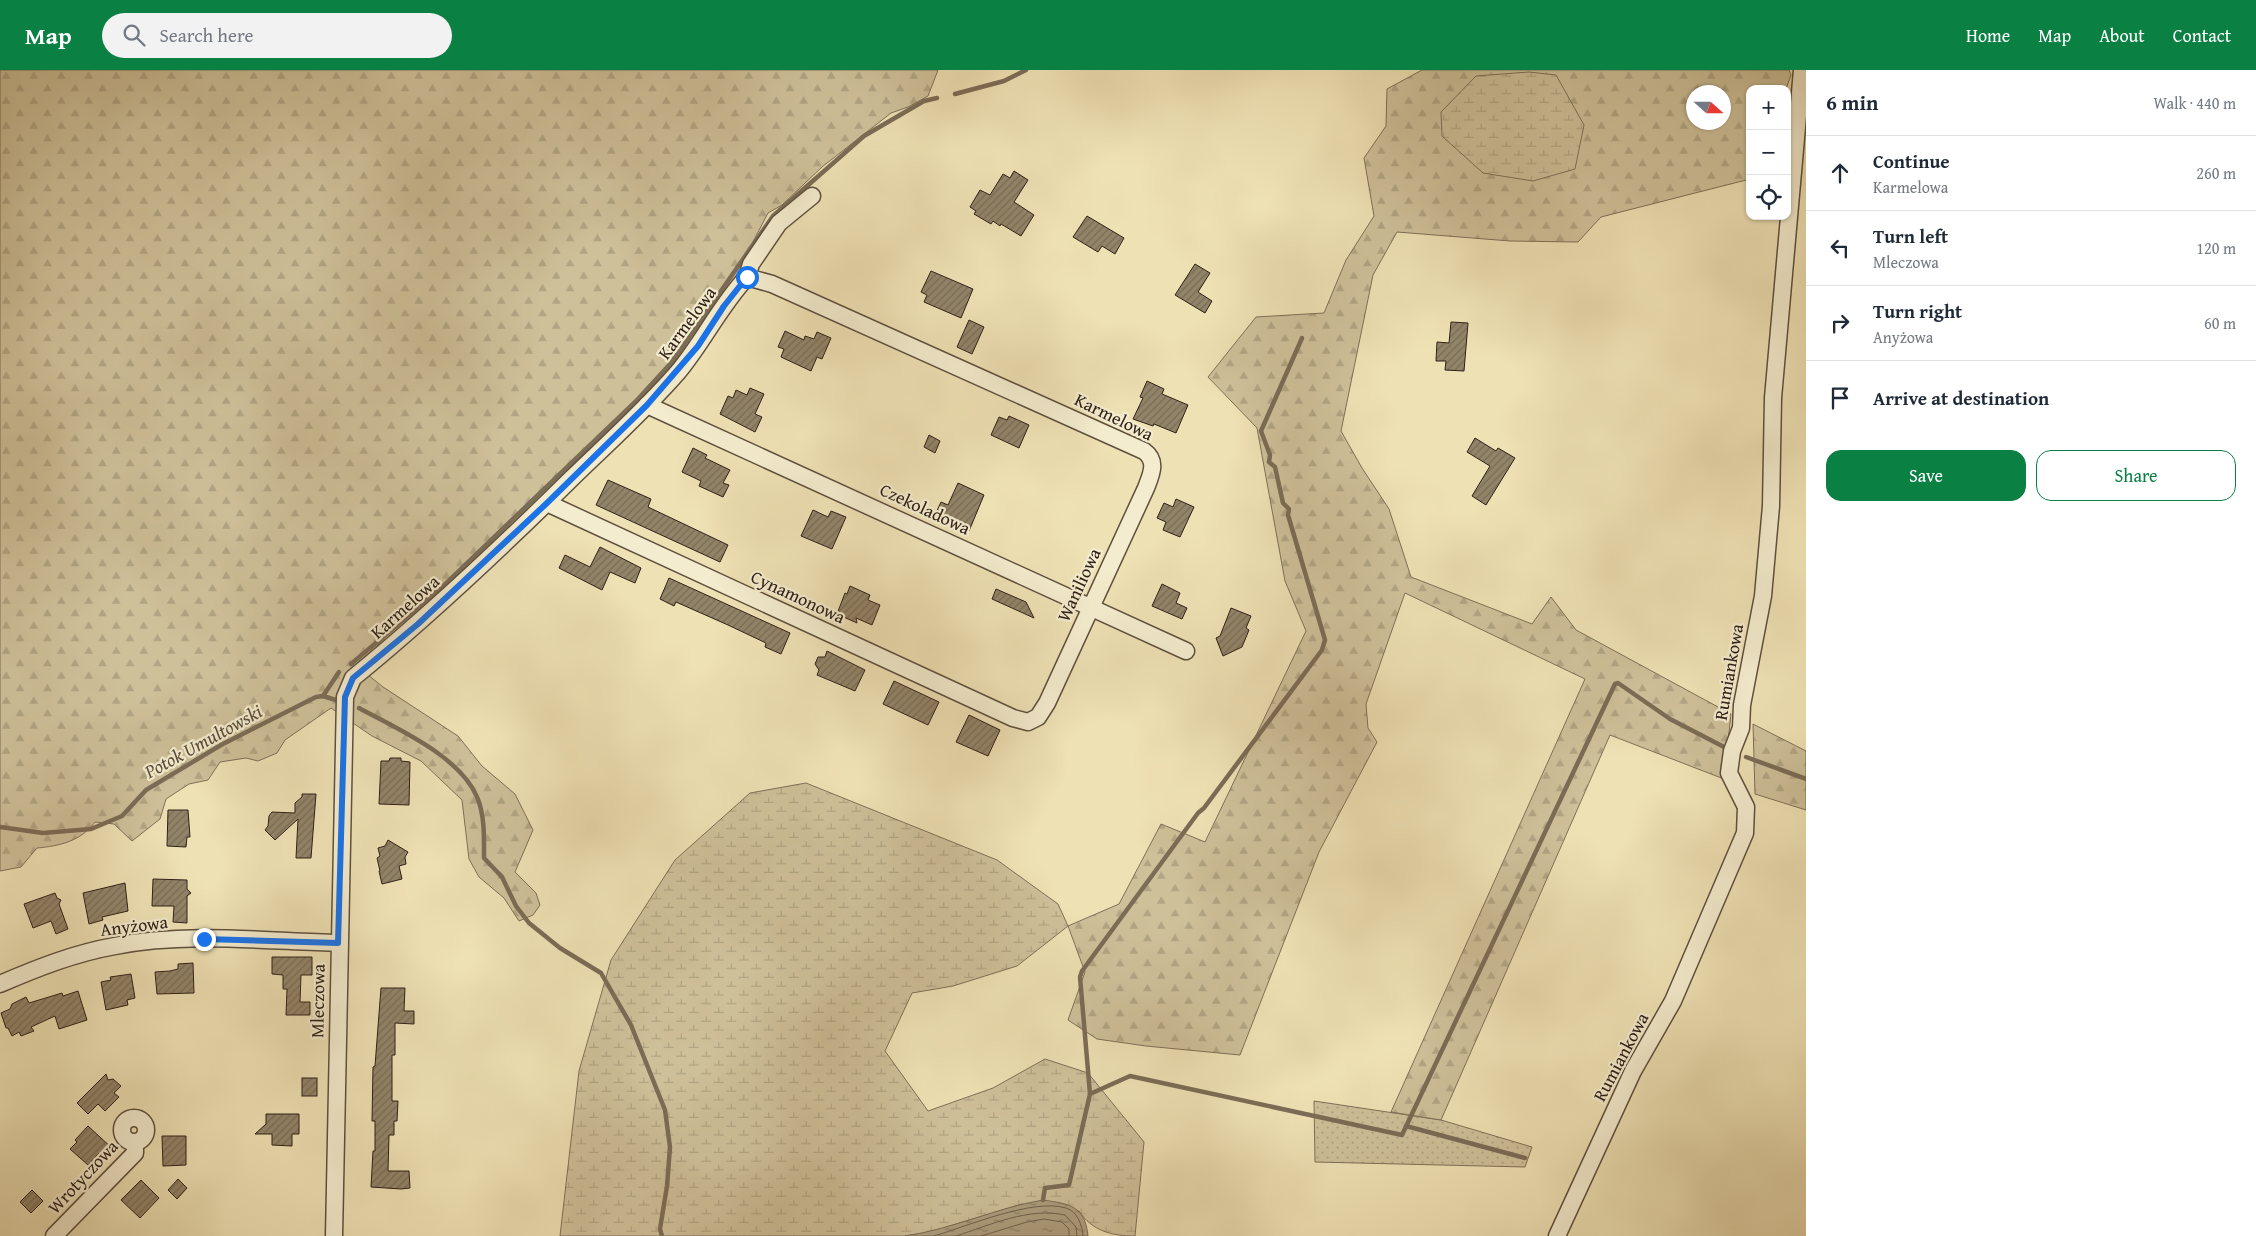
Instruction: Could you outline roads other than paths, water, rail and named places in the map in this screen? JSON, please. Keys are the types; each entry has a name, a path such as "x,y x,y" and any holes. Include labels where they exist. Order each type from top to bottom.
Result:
{"street":[{"name":"Rumiankowa","path":"1557,1236 1633,1071 1673,1001 1744,833 1746,807 1730,773 1732,751 1740,728 1742,705 1763,596 1771,506 1773,398 1802,70"},
{"path":"747,277 752,264 779,223 812,196"},
{"name":"Karmelowa","path":"353,678 418,624 547,503 647,405 698,346 724,306 747,277 772,284 1144,452 1150,456 1152,462"},
{"name":"Czekoladowa","path":"647,405 1186,651"},
{"name":"Waniliowa","path":"1034,720 1047,703 1092,608 1146,488 1152,462"},
{"name":"Cynamonowa","path":"547,503 1020,721 1034,720"},
{"name":"Mleczowa","path":"334,1236 338,943 345,697 353,678"},
{"name":"Anyżowa","path":"0,984 34,970 91,951 142,942 204,939 338,943"},
{"name":"Wrotyczowa","path":"54,1236 135,1153 135,1142"}],"water":[{"path":"1043,1200 1068,1205 1080,1212 1084,1218 1088,1236 905,1236 940,1229 1008,1208"}],"waterway":[{"path":"955,94 1004,81 1026,70"},
{"path":"351,664 440,589 638,399 671,363 773,216 864,136 924,101 937,98"},
{"path":"1090,1094 1080,977 1082,971 1198,813 1204,808 1322,650 1325,640 1288,515 1289,509 1283,503 1275,467 1269,462 1270,455 1261,431 1302,338"},
{"path":"323,696 339,672"},
{"path":"1043,1200 1045,1188 1069,1185 1090,1094 1130,1076 1402,1135 1615,684 1618,683 1670,719 1726,748"},
{"name":"Potok Umultowski","path":"0,827 43,833 91,829 122,816 146,790 221,745 316,697 323,696 339,701"},
{"name":"Potok Umultowski","path":"359,708 426,745 442,756 469,782 480,804 484,858 502,877 516,906 529,923 560,948 601,973 631,1025 665,1110 670,1147 667,1186 660,1229 662,1236"},
{"path":"1746,757 1806,779"},
{"path":"1406,1126 1525,1158"}]}
